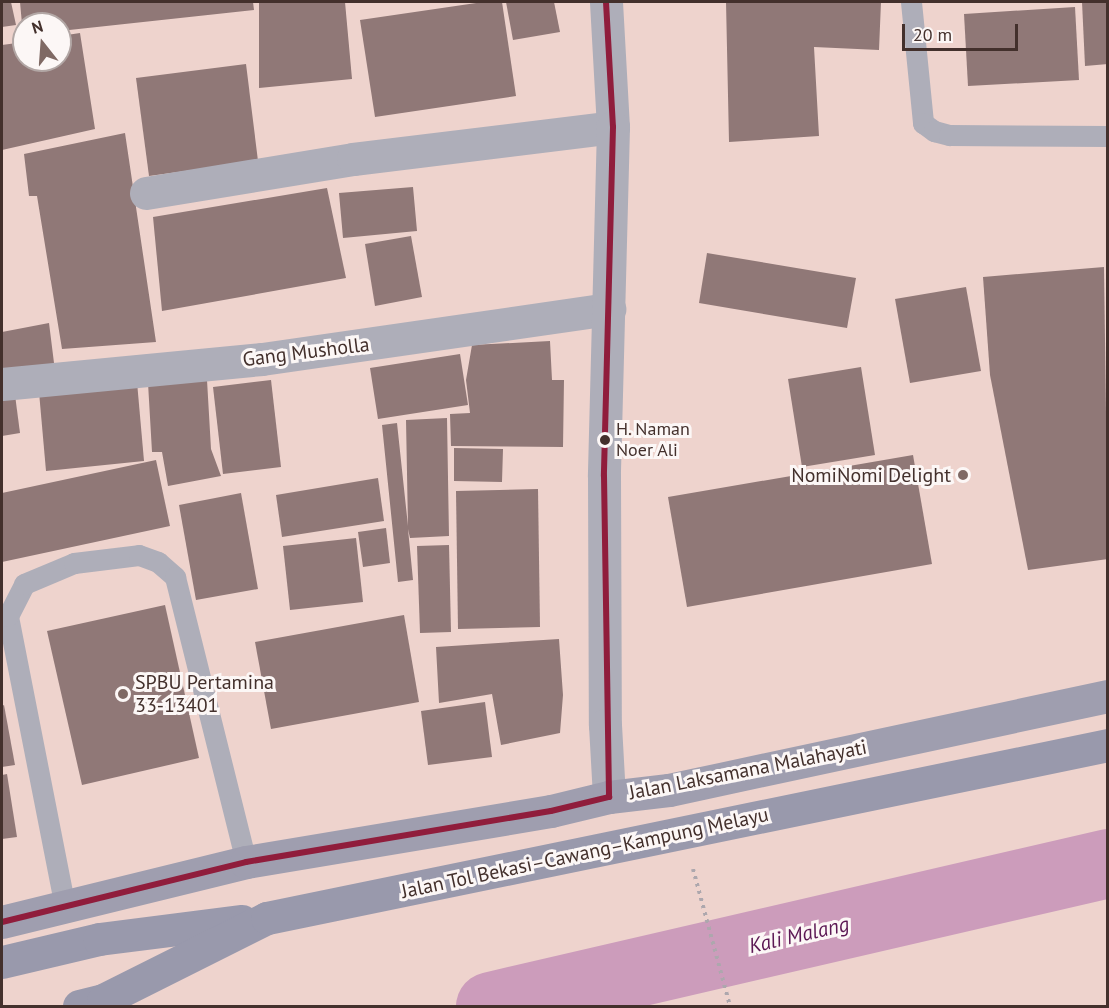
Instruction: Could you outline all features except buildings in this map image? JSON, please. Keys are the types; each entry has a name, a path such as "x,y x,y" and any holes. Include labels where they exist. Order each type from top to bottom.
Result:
{"highway":[{"name":"Jalan Tol Bekasi–Cawang–Kampung Melayu","path":"79,1006 103,1000 267,918 1107,745"},
{"path":"2,962 99,939 267,918"}],"main road":[{"name":"Jalan Laksamana Malahayati","path":"2,922 246,862 551,811 609,796 669,790 1107,696"}],"street":[{"path":"606,2 613,127 604,500 605,725 609,796"},
{"path":"146,193 353,159 613,127"},
{"name":"Gang Musholla","path":"2,384 262,359 609,309"}],"lane":[{"path":"911,2 923,123 934,131 949,135 1107,136"},
{"path":"65,907 8,616 24,584 74,563 139,555 158,562 175,577 246,862"}],"path":[{"path":"694,871 730,1006"}],"waterway":[{"name":"Kali Malang","path":"490,1006 1108,863"}],"transit line":[{"path":"606,2 613,127 604,476 609,797"},
{"path":"2,922 246,862 551,811 609,797"}],"place":[{"name":"H. Naman Noer Ali","path":"605,440"},
{"name":"NomiNomi Delight","path":"963,475"},
{"name":"SPBU Pertamina 33-13401","path":"123,694"}]}
